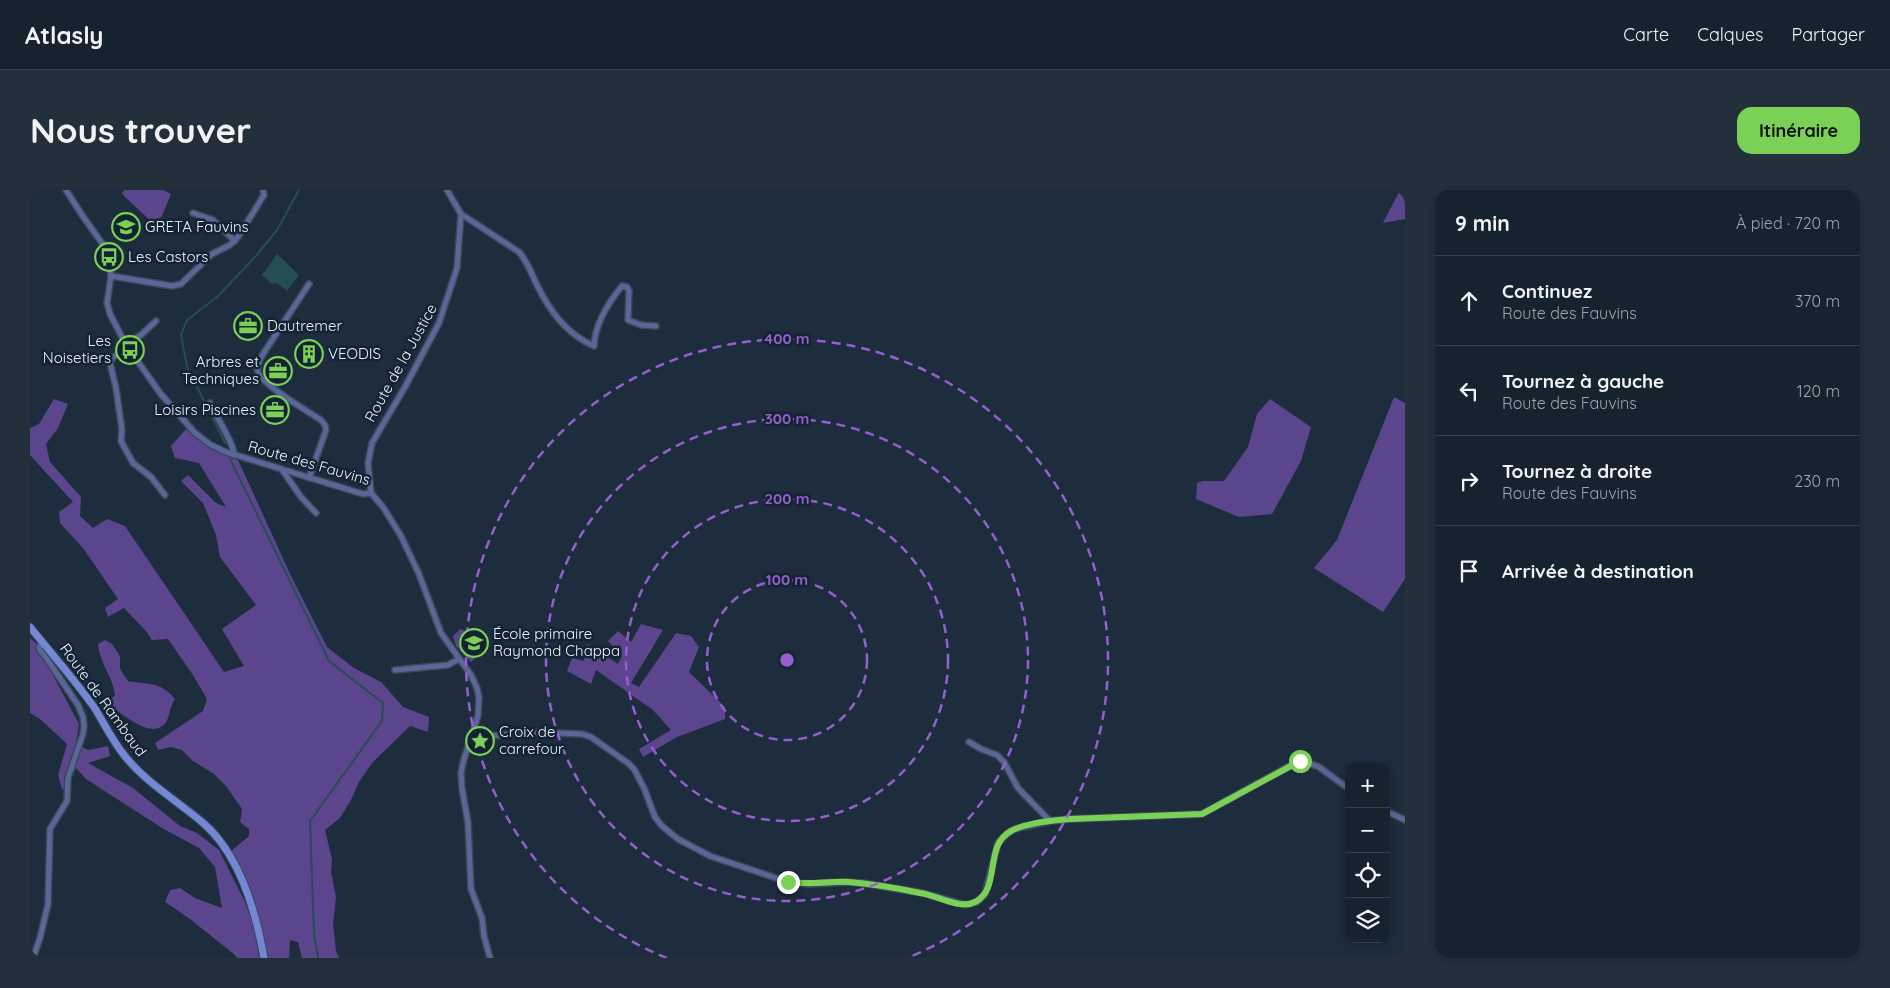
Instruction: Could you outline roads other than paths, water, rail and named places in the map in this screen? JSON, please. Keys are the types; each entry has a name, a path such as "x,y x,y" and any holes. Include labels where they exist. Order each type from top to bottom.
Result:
{"street":[{"name":"Route des Fauvins","path":"66,190 107,251 111,276 107,298 108,309 128,347 160,393 195,433 211,445 234,455 363,494 371,493 383,507 401,536 419,574 441,633 472,675 479,697 478,716 461,773 468,824 470,889 482,918 484,936 490,958"},
{"path":"111,276 178,286 208,258 234,241 264,195 263,190"},
{"path":"447,190 461,214 519,252 526,259 538,286 558,319 572,332 594,346 598,327 610,300 622,286 627,287 629,291 628,320 641,325 656,326"},
{"path":"193,214 213,220 234,241"},
{"name":"Route de la Justice","path":"371,493 368,463 372,444 434,334 446,307 458,268 461,214"},
{"path":"309,284 263,354 258,363 258,370 263,380 321,420 325,425 326,430 309,478"},
{"path":"156,321 128,347 113,357 110,363 122,430 121,441 133,463 151,477 165,495"},
{"path":"210,403 233,446 234,455"},
{"path":"283,470 301,497 316,513"},
{"name":"Route de Rambaud","path":"30,626 92,705 128,760 152,783 204,823 218,840 245,887 256,921 264,958"},
{"path":"33,958 48,904 50,829 67,801 68,778 84,726 83,717 78,705 40,650 39,647 43,642"},
{"path":"395,670 448,665 459,659"},
{"path":"470,738 531,732 582,734 591,737 634,769 644,788 655,817 669,832 710,856 798,884 862,883 923,893 960,904 971,904 981,898 988,889 996,850 1003,837 1015,829 1050,821 1101,817 1202,814 1295,763 1303,761 1319,767 1345,786"},
{"path":"969,742 996,755 1004,762 1018,788 1050,821"},
{"path":"1390,813 1405,820"}],"waterway":[{"path":"225,443 187,367 181,335 187,320 217,297 256,256 277,230 299,190"},
{"path":"230,459 329,661 383,703 382,721 310,821 314,934 318,958"}],"place":[{"name":"GRETA Fauvins","path":"126,227"},
{"name":"Les Castors","path":"109,257"},
{"name":"Dautremer","path":"248,326"},
{"name":"Les Noisetiers","path":"130,350"},
{"name":"VEODIS","path":"309,354"},
{"name":"Arbres et Techniques","path":"278,371"},
{"name":"Loisirs Piscines","path":"275,410"},
{"name":"École primaire Raymond Chappa","path":"474,643"},
{"name":"Croix de carrefour","path":"480,741"}]}
